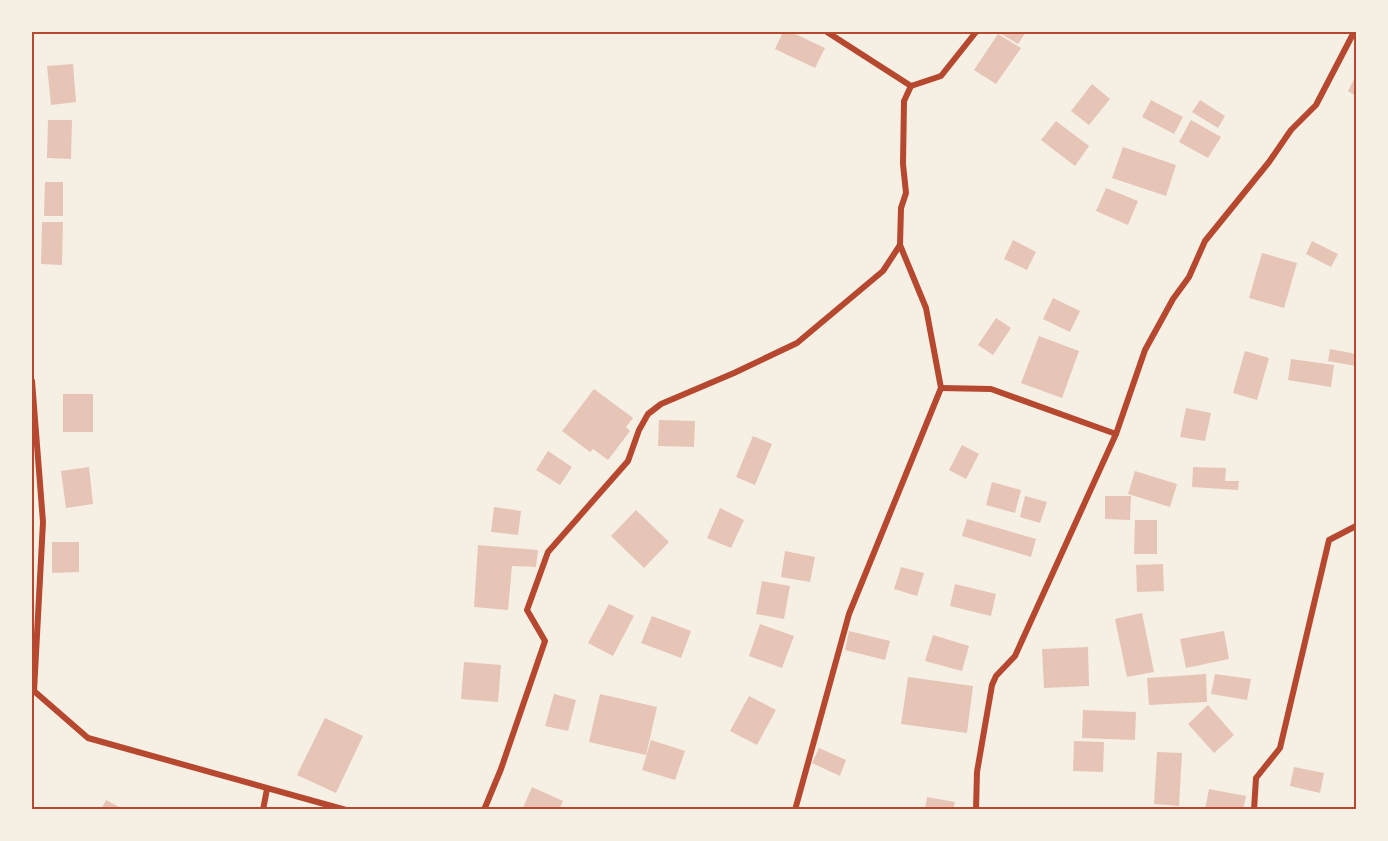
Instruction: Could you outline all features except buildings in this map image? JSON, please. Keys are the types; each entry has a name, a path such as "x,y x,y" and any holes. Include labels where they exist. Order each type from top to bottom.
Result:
{"street":[{"path":"827,32 911,86"},
{"path":"795,810 849,614 941,388 926,308 900,245 902,208 906,193 903,164 904,101 911,86 941,76 976,32"},
{"path":"976,810 977,772 994,679 1015,656 1116,435 1145,350 1173,298 1189,277 1205,241 1269,162 1291,130 1316,105 1354,32"},
{"path":"484,810 501,769 545,640 527,610 548,552 628,461 639,430 648,414 661,404 797,343 883,271 900,245"},
{"path":"32,381 43,522 33,691 88,738 346,810"},
{"path":"941,388 991,389 1116,435"},
{"path":"1254,810 1256,778 1280,748 1329,540 1356,526"},
{"path":"263,810 267,789"}]}
